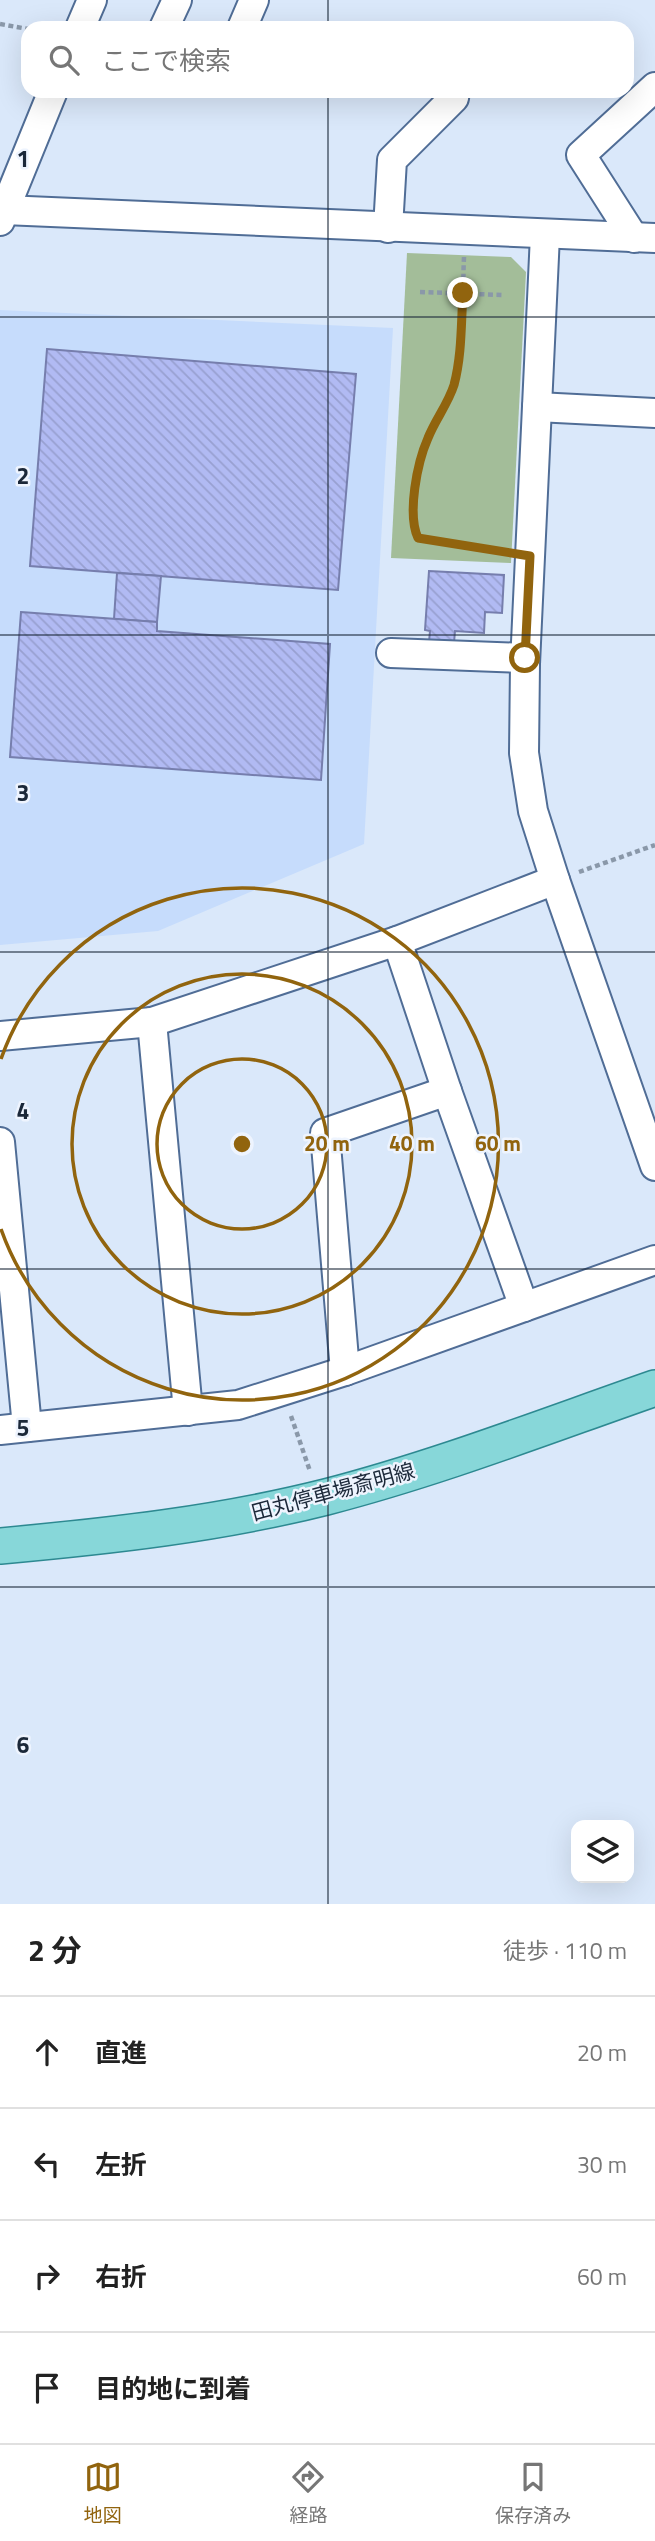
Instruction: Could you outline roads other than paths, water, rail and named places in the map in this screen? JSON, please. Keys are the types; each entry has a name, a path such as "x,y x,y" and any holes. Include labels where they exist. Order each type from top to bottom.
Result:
{"main road":[{"name":"田丸停車場斎明線","path":"0,1546 181,1526 327,1497 490,1446 655,1388"}],"street":[{"path":"83,21 92,0"},
{"path":"167,21 177,0"},
{"path":"245,21 254,0"},
{"path":"638,94 581,155 644,238"},
{"path":"51,98 2,215 644,238"},
{"path":"388,228 392,160 454,98"},
{"path":"545,234 523,715 528,780 533,811 555,880 655,1166"},
{"path":"537,407 655,413"},
{"path":"391,653 525,658"},
{"path":"0,1036 152,1022 397,941 555,880"},
{"path":"397,941 524,1307"},
{"path":"152,1022 188,1411"},
{"path":"345,1371 325,1133 447,1091"},
{"path":"0,1142 14,1429 238,1405 345,1371 655,1260"}]}
